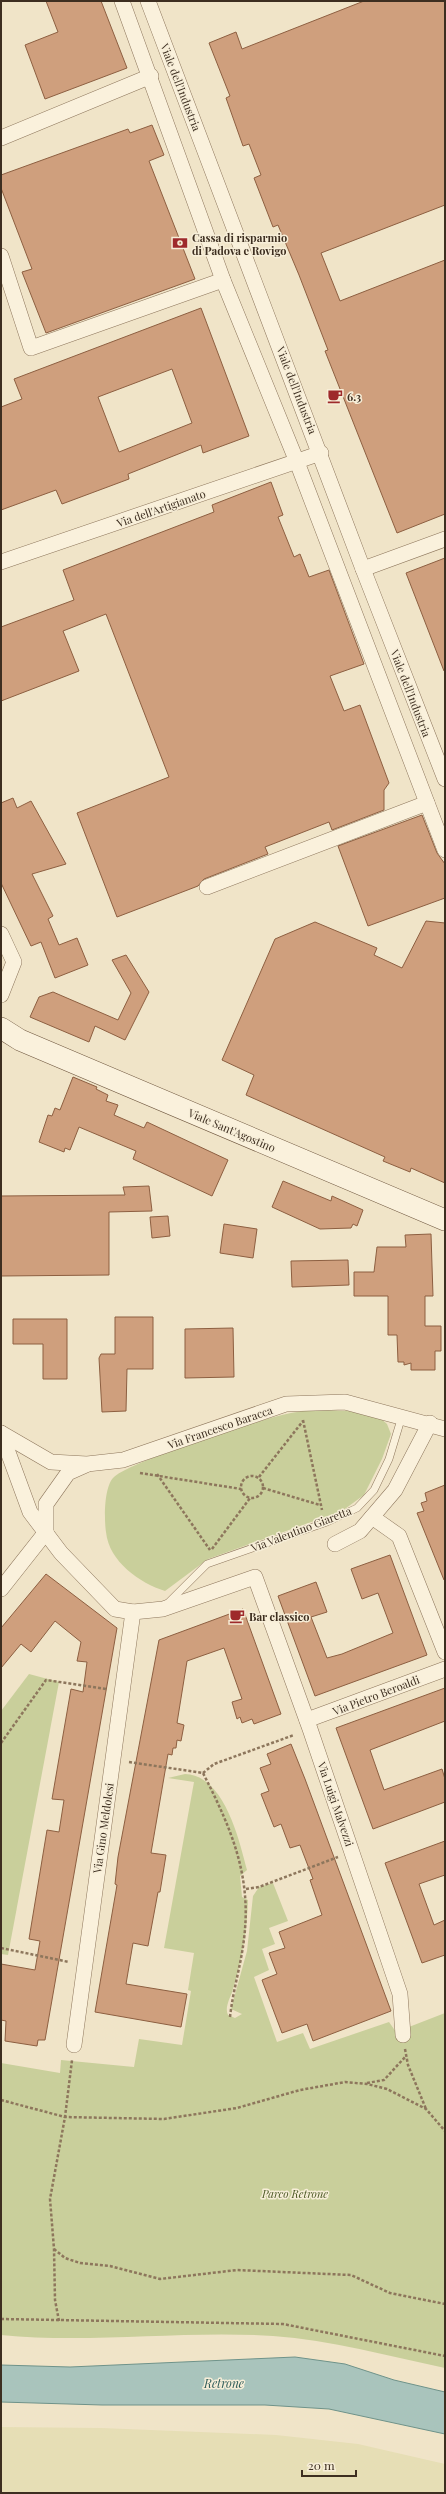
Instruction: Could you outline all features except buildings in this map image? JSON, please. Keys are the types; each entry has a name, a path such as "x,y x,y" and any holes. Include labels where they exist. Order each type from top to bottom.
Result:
{"main road":[{"name":"Viale Sant'Agostino","path":"1,1028 10,1041 445,1220"}],"street":[{"path":"122,1 151,76 223,280 297,462 445,850"},
{"name":"Viale dell'Industria","path":"148,1 321,453 363,569 445,779"},
{"path":"1,138 151,76"},
{"path":"1,256 31,348 223,280"},
{"name":"Via dell'Artigianato","path":"1,562 321,453"},
{"path":"363,569 445,539"},
{"path":"208,888 427,803"},
{"path":"1,934 14,962 1,995"},
{"name":"Via Francesco Baracca","path":"1,1433 51,1462 88,1464 131,1458 286,1404 345,1402 430,1423 445,1429"},
{"name":"Via Valentino Giaretta","path":"335,1544 360,1532 395,1490 430,1423"},
{"path":"1,1433 30,1512 61,1553 116,1609 133,1612 163,1609"},
{"path":"1,1589 46,1532 46,1504 68,1473 88,1464"},
{"path":"372,1517 399,1536 445,1652"},
{"name":"Via Luigi Malvezzi","path":"163,1609 255,1576 309,1724 400,1994 403,2035"},
{"name":"Via Gino Meldolesi","path":"74,2045 133,1612"},
{"name":"Via Pietro Beroaldi","path":"309,1724 445,1669"}],"lane":[{"name":"Via Valentino Giaretta","path":"163,1609 207,1564 327,1522 358,1508 374,1490 389,1459 402,1416"}],"path":[{"path":"301,1403 303,1421 320,1506 327,1522"},
{"path":"259,1478 303,1421"},
{"path":"131,1458 137,1472 157,1474 201,1484 240,1488"},
{"path":"157,1474 211,1551 214,1562"},
{"path":"250,1498 242,1493 240,1488 243,1479 247,1476 259,1478"},
{"path":"211,1551 250,1498 259,1496 263,1488 259,1478"},
{"path":"263,1488 320,1506"},
{"path":"1,1743 46,1680 122,1691"},
{"path":"113,1760 203,1773 214,1764 309,1724"},
{"path":"203,1773 222,1811 237,1848 246,1889 244,1939 232,1991 230,2017"},
{"path":"246,1889 259,1886 351,1851"},
{"path":"1,1948 85,1965"},
{"path":"403,2035 406,2056 426,2109 445,2131"},
{"path":"59,2321 55,2300 54,2249 50,2199 65,2117 74,2045"},
{"path":"367,2084 384,2080 406,2056"},
{"path":"1,2100 65,2117 164,2119 237,2108 300,2090 345,2082 367,2084 387,2089 426,2109"},
{"path":"54,2249 65,2258 80,2263 110,2266 160,2279 237,2270 351,2275 390,2293 445,2304"},
{"path":"1,2319 59,2321 200,2321 283,2324 445,2356"}],"shaded area":[{"path":"1,2427 101,2428 276,2435 358,2444 445,2464 445,2493 1,2493"}],"green space":[{"path":"322,1410 348,1411 378,1416 387,1424 391,1434 382,1459 364,1495 342,1511 208,1559 165,1591 136,1577 119,1562 113,1553 108,1543 105,1526 105,1511 108,1488 114,1477 126,1470 172,1450 259,1421 297,1412"},
{"path":"29,1674 59,1682 8,1955 1,1954 1,1711"},
{"name":"Parco Retrone","path":"185,1774 199,1777 210,1785 220,1797 234,1826 247,1870 240,1876 242,1897 248,1900 245,1934 239,1967 227,2005 228,2015 235,2018 242,2014 231,2009 247,1951 253,1896 259,1887 273,1883 288,1921 269,1928 275,1944 262,1949 269,1970 254,1977 277,2042 303,2033 310,2049 389,2022 396,2032 445,2013 445,2368 338,2345 273,2336 205,2335 69,2338 1,2335 1,2063 60,2073 61,2060 134,2067 139,2039 182,2045 191,1991 188,1990 194,1953 164,1948 194,1782 168,1778"}],"water":[{"name":"Retrone","path":"295,2357 345,2364 394,2380 445,2392 445,2434 329,2409 265,2405 102,2405 1,2402 1,2365 70,2367"}],"place":[{"name":"Cassa di risparmio di Padova e Rovigo","path":"180,243"},
{"name":"6.3","path":"335,396"},
{"name":"Bar classico","path":"237,1616"}]}
